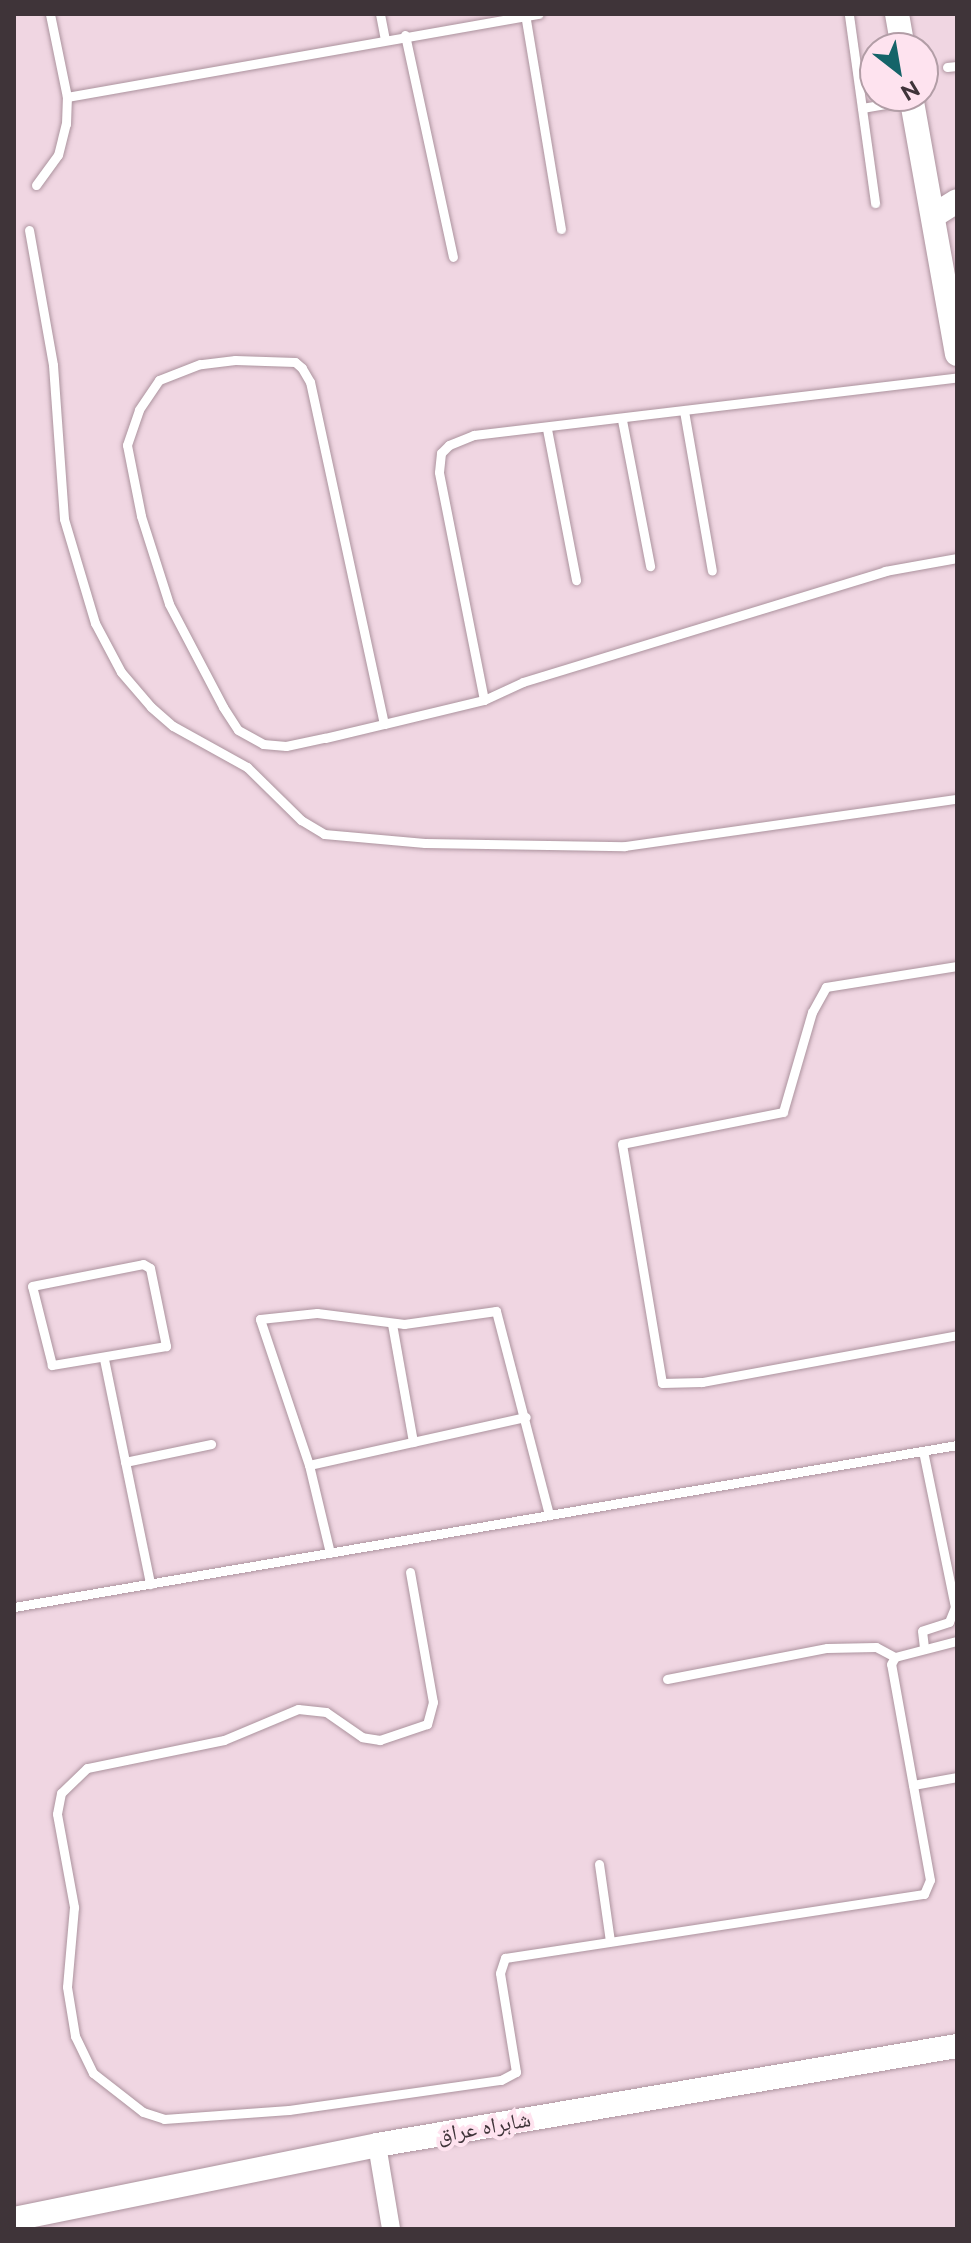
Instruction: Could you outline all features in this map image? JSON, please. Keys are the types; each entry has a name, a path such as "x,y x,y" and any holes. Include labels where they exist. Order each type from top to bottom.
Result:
{"street":[{"path":"914,112 957,354"},
{"path":"933,216 957,201"},
{"name":"شاہراہ عراق","path":"14,2219 377,2145 957,2046"},
{"path":"377,2145 391,2229"}],"lane":[{"path":"36,185 61,148 67,97 50,14"},
{"path":"380,14 385,39"},
{"path":"67,97 405,35 539,14"},
{"path":"525,15 561,229"},
{"path":"849,15 859,87"},
{"path":"405,35 453,257"},
{"path":"863,112 875,203"},
{"path":"29,230 53,365 64,519 95,623 121,672 151,707 173,726 247,767 301,820 324,834 425,843 625,846 957,799"},
{"path":"384,724 310,382 302,368 295,362 235,360 200,364 159,380 130,431 131,478 169,604 238,730 263,744 286,746 384,724 484,700 523,682 885,571 957,558"},
{"path":"484,700 438,460 460,439 957,377"},
{"path":"684,411 712,571"},
{"path":"622,420 650,566"},
{"path":"547,429 576,580"},
{"path":"957,966 826,987 812,1012 783,1112 622,1144 662,1383 702,1382 957,1335"},
{"path":"147,1265 169,1339 166,1346 104,1359 52,1365 32,1286 147,1265"},
{"path":"330,1553 309,1465 260,1319 317,1313 392,1324 496,1311 549,1515"},
{"path":"392,1324 413,1442"},
{"path":"104,1359 150,1584"},
{"path":"309,1465 526,1417"},
{"path":"125,1462 211,1444"},
{"path":"14,1607 957,1445"},
{"path":"923,1451 955,1607 949,1622 922,1631 924,1648"},
{"path":"410,1572 433,1702 427,1724 380,1740 362,1737 326,1712 298,1709 224,1740 87,1768 61,1793 57,1814 74,1907 67,1987 82,2057 125,2102 164,2119 289,2110 501,2080 516,2072 500,1973 505,1958 924,1894 930,1880 891,1676 895,1657"},
{"path":"667,1679 827,1648 876,1647 895,1657 957,1641"},
{"path":"913,1785 957,1777"},
{"path":"599,1864 610,1941"}]}
